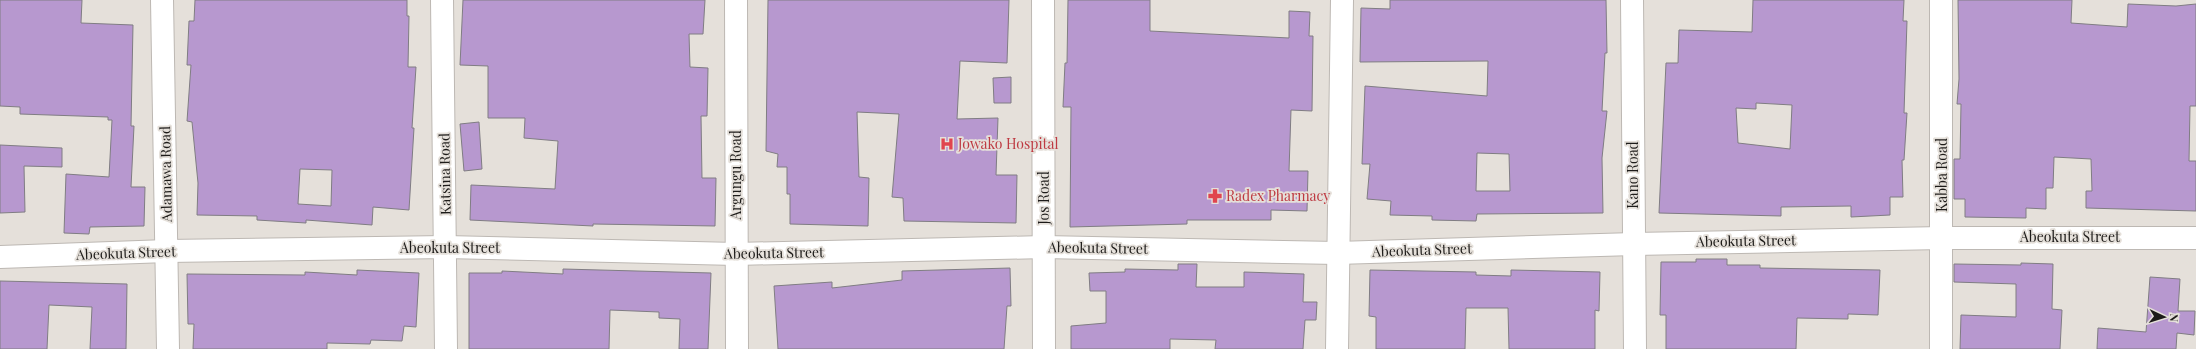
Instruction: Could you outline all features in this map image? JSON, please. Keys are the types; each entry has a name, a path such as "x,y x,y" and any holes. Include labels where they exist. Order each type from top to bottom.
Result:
{"street":[{"name":"Adamawa Road","path":"162,0 168,349"},
{"name":"Katsina Road","path":"442,0 446,349"},
{"name":"Argungu Road","path":"736,0 737,349"},
{"name":"Jos Road","path":"1043,0 1044,349"},
{"path":"1337,349 1337,253 1342,0"},
{"name":"Kano Road","path":"1632,0 1635,349"},
{"name":"Kabba Road","path":"1941,0 1941,349"},
{"name":"Abeokuta Street","path":"0,257 167,251 446,247 736,254 1044,247 1337,253 1634,244 1942,238 2196,238"}],"building":[{"path":"0,0 82,0 81,23 133,25 131,126 134,126 131,187 145,187 144,226 90,227 89,234 64,233 66,174 109,177 112,120 108,120 108,117 20,114 20,107 0,106"},
{"path":"195,0 407,0 407,16 409,16 408,67 416,67 409,210 373,207 372,225 306,220 306,223 257,220 257,216 197,215 198,183 192,122 187,121 191,65 187,65 189,21 194,21","holes":["300,169 332,170 331,206 298,204"]},
{"path":"463,0 705,0 703,34 689,34 690,67 708,68 707,116 701,116 702,178 716,178 715,226 593,224 593,226 470,220 471,185 555,189 558,141 524,138 525,118 488,118 488,66 460,65"},
{"path":"768,0 1009,0 1007,63 960,61 957,119 998,118 996,175 1017,175 1016,223 904,221 903,198 892,197 899,114 857,112 859,177 869,178 868,226 790,224 790,194 787,194 787,167 777,167 778,154 766,151"},
{"path":"1068,0 1150,0 1150,31 1289,38 1289,11 1310,12 1309,36 1313,36 1312,111 1291,110 1289,171 1308,171 1307,211 1271,210 1271,220 1187,220 1187,224 1070,227 1071,107 1063,107 1065,63 1067,63"},
{"path":"1390,0 1606,0 1607,53 1605,53 1602,111 1607,111 1602,158 1603,213 1477,214 1476,221 1432,220 1432,216 1390,215 1391,201 1367,199 1370,164 1362,164 1365,86 1487,96 1488,61 1360,62 1361,8 1390,9","holes":["1477,153 1509,154 1510,191 1476,191"]},
{"path":"1753,0 1904,0 1903,21 1907,21 1904,113 1907,113 1904,160 1902,160 1903,197 1890,197 1890,215 1851,217 1851,206 1781,207 1781,216 1659,213 1666,63 1678,63 1679,30 1752,32","holes":["1756,103 1792,105 1790,149 1738,143 1736,108 1756,109"]},
{"path":"1958,0 2072,0 2071,23 2127,27 2128,4 2176,6 2196,4 2196,106 2190,106 2189,161 2196,161 2196,211 2086,208 2086,191 2092,191 2091,159 2054,157 2053,188 2046,188 2046,209 2026,208 2026,218 1965,217 1965,199 1954,199 1954,159 1960,159 1961,104 1957,104 1959,79"},
{"path":"1011,77 1011,103 994,103 993,78"},
{"path":"479,122 482,169 464,171 460,124"},
{"path":"0,145 62,148 62,167 24,166 25,212 0,213"},
{"path":"1696,259 1727,259 1727,265 1760,265 1760,268 1880,270 1878,315 1848,314 1848,319 1797,318 1796,349 1666,349 1666,315 1660,315 1661,262 1696,262"},
{"path":"2021,263 2053,264 2052,309 2062,310 2060,349 1960,349 1961,315 2016,317 2016,284 1954,282 1954,264 2021,265"},
{"path":"1178,264 1197,264 1196,287 1244,287 1244,272 1304,274 1303,302 1317,302 1316,320 1305,320 1303,349 1215,349 1216,340 1170,339 1170,349 1071,349 1071,326 1106,323 1106,291 1090,291 1089,273 1125,272 1125,269 1178,270"},
{"path":"1010,268 1011,306 1007,306 1004,349 778,349 774,286 832,282 832,288 902,280 902,271"},
{"path":"563,269 711,273 708,349 679,349 680,319 659,318 659,312 610,310 609,349 469,349 469,273 502,273 502,271 563,274"},
{"path":"357,270 419,273 416,327 404,326 402,341 371,340 370,344 327,343 327,349 193,349 194,324 188,324 187,274 305,275 305,272 357,275"},
{"path":"1370,270 1476,272 1476,275 1511,276 1511,270 1600,272 1599,311 1595,310 1595,349 1509,349 1508,308 1466,308 1465,349 1376,349 1376,317 1369,316"},
{"path":"2150,277 2180,279 2178,311 2195,311 2194,335 2177,333 2176,349 2097,349 2098,328 2146,332"},
{"path":"0,281 127,284 126,349 90,349 92,307 49,305 47,349 0,349"}],"place":[{"name":"Jowako Hospital","path":"947,144"},
{"name":"Radex Pharmacy","path":"1215,196"}]}
